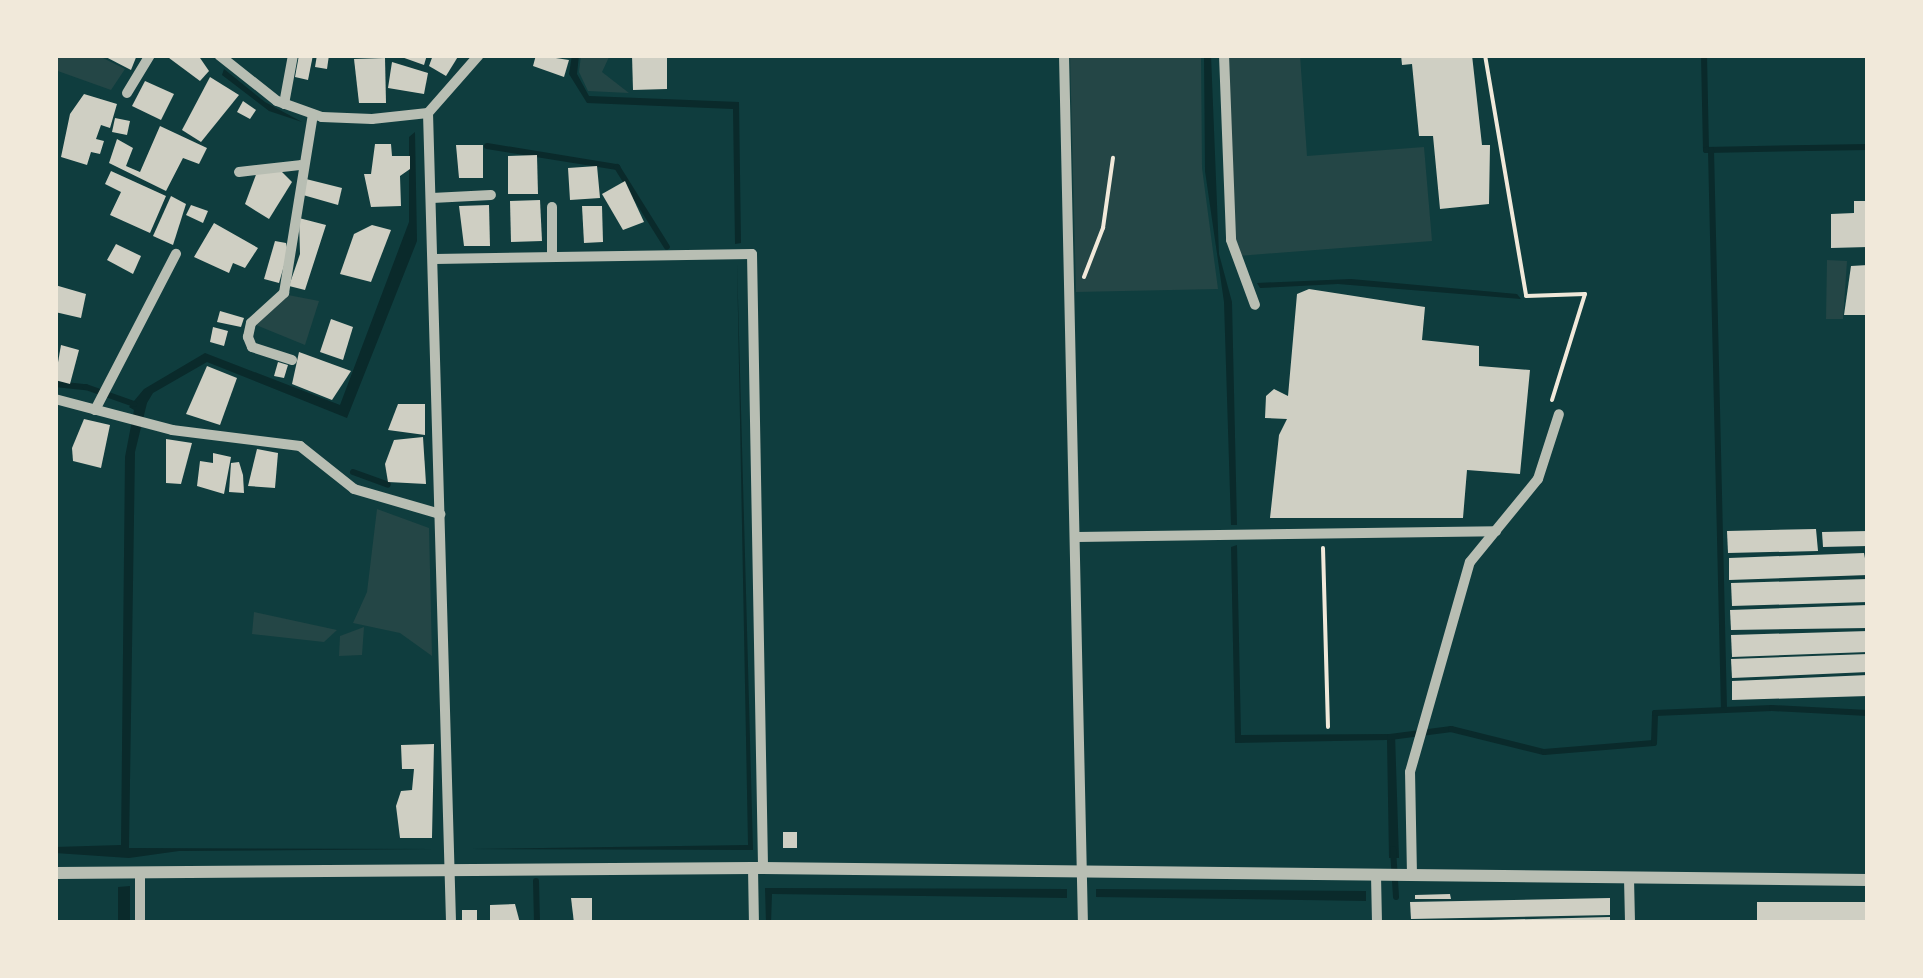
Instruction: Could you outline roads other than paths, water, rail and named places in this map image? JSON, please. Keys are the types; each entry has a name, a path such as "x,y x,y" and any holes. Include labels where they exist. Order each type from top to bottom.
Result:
{"street":[{"path":"127,93 150,55"},
{"path":"219,55 284,104 313,114 372,119 428,114"},
{"path":"284,104 293,55"},
{"path":"451,923 428,114 479,55"},
{"path":"1064,55 1083,923"},
{"path":"1224,55 1230,240 1255,306"},
{"path":"292,360 252,347 248,337 251,323 284,293 295,253 300,165 313,114"},
{"path":"239,172 300,165"},
{"path":"432,198 491,194"},
{"path":"552,206 552,257"},
{"path":"95,410 176,254"},
{"path":"435,259 752,254 758,868 754,923"},
{"path":"55,400 172,430 300,446 354,488 440,514"},
{"path":"1412,875 1410,772 1470,562 1538,480 1558,418"},
{"path":"1077,537 1496,531"},
{"path":"55,873 758,868 1868,880"},
{"path":"140,872 140,923"},
{"path":"1376,875 1377,923"},
{"path":"1630,878 1630,923"}],"waterway":[{"path":"1704,55 1706,150 1868,147"},
{"path":"487,146 617,167 667,247"},
{"path":"1711,150 1724,709"},
{"path":"55,384 86,387 134,404"},
{"path":"353,472 388,485"},
{"path":"1390,737 1451,729 1544,752 1654,743 1655,713 1772,708 1868,713"},
{"path":"1393,849 1396,897"},
{"path":"536,881 537,923"}]}
